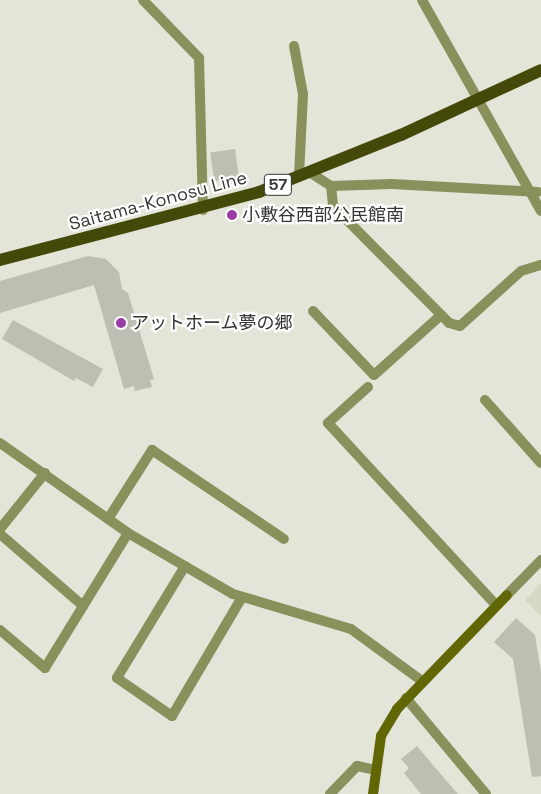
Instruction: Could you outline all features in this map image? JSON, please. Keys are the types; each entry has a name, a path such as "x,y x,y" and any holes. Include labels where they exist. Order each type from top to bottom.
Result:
{"main road":[{"name":"Saitama-Konosu Line","path":"0,260 203,210 311,173 541,70"}],"street":[{"path":"143,0 199,58 203,210"},
{"path":"422,0 537,192 541,211"},
{"path":"294,46 303,94 299,177"},
{"path":"311,173 332,186 392,184 537,192"},
{"path":"332,186 333,206 441,315 460,326 522,271 541,264"},
{"path":"313,311 374,375 441,315"},
{"path":"368,387 328,422 496,605"},
{"path":"485,400 541,463"},
{"path":"0,443 45,472 128,533 185,566 242,597 351,629 422,681"},
{"path":"108,518 152,450 284,539"},
{"path":"0,529 45,472"},
{"path":"0,630 46,668 128,533"},
{"path":"0,534 83,606"},
{"path":"373,794 381,736 406,698 541,560"},
{"path":"185,566 117,678 172,716 242,597"},
{"path":"406,698 486,794"},
{"path":"330,794 357,766 376,770"}],"shaded area":[{"path":"541,583 541,616 525,600"}],"building":[{"path":"235,149 239,178 214,181 210,152"},
{"name":"アットホーム夢の郷","path":"88,256 106,259 119,272 122,289 128,293 154,379 150,380 152,387 135,391 134,386 124,389 94,285 0,313 0,281"},
{"path":"13,320 103,369 93,387 76,378 74,381 2,339"},
{"path":"516,618 535,635 541,672 541,776 532,777 513,659 494,642"},
{"path":"417,746 458,794 421,794 404,773 409,768 401,759"}],"place":[{"name":"小敷谷西部公民館南","path":"232,215"},
{"name":"アットホーム夢の郷","path":"121,323"}]}
